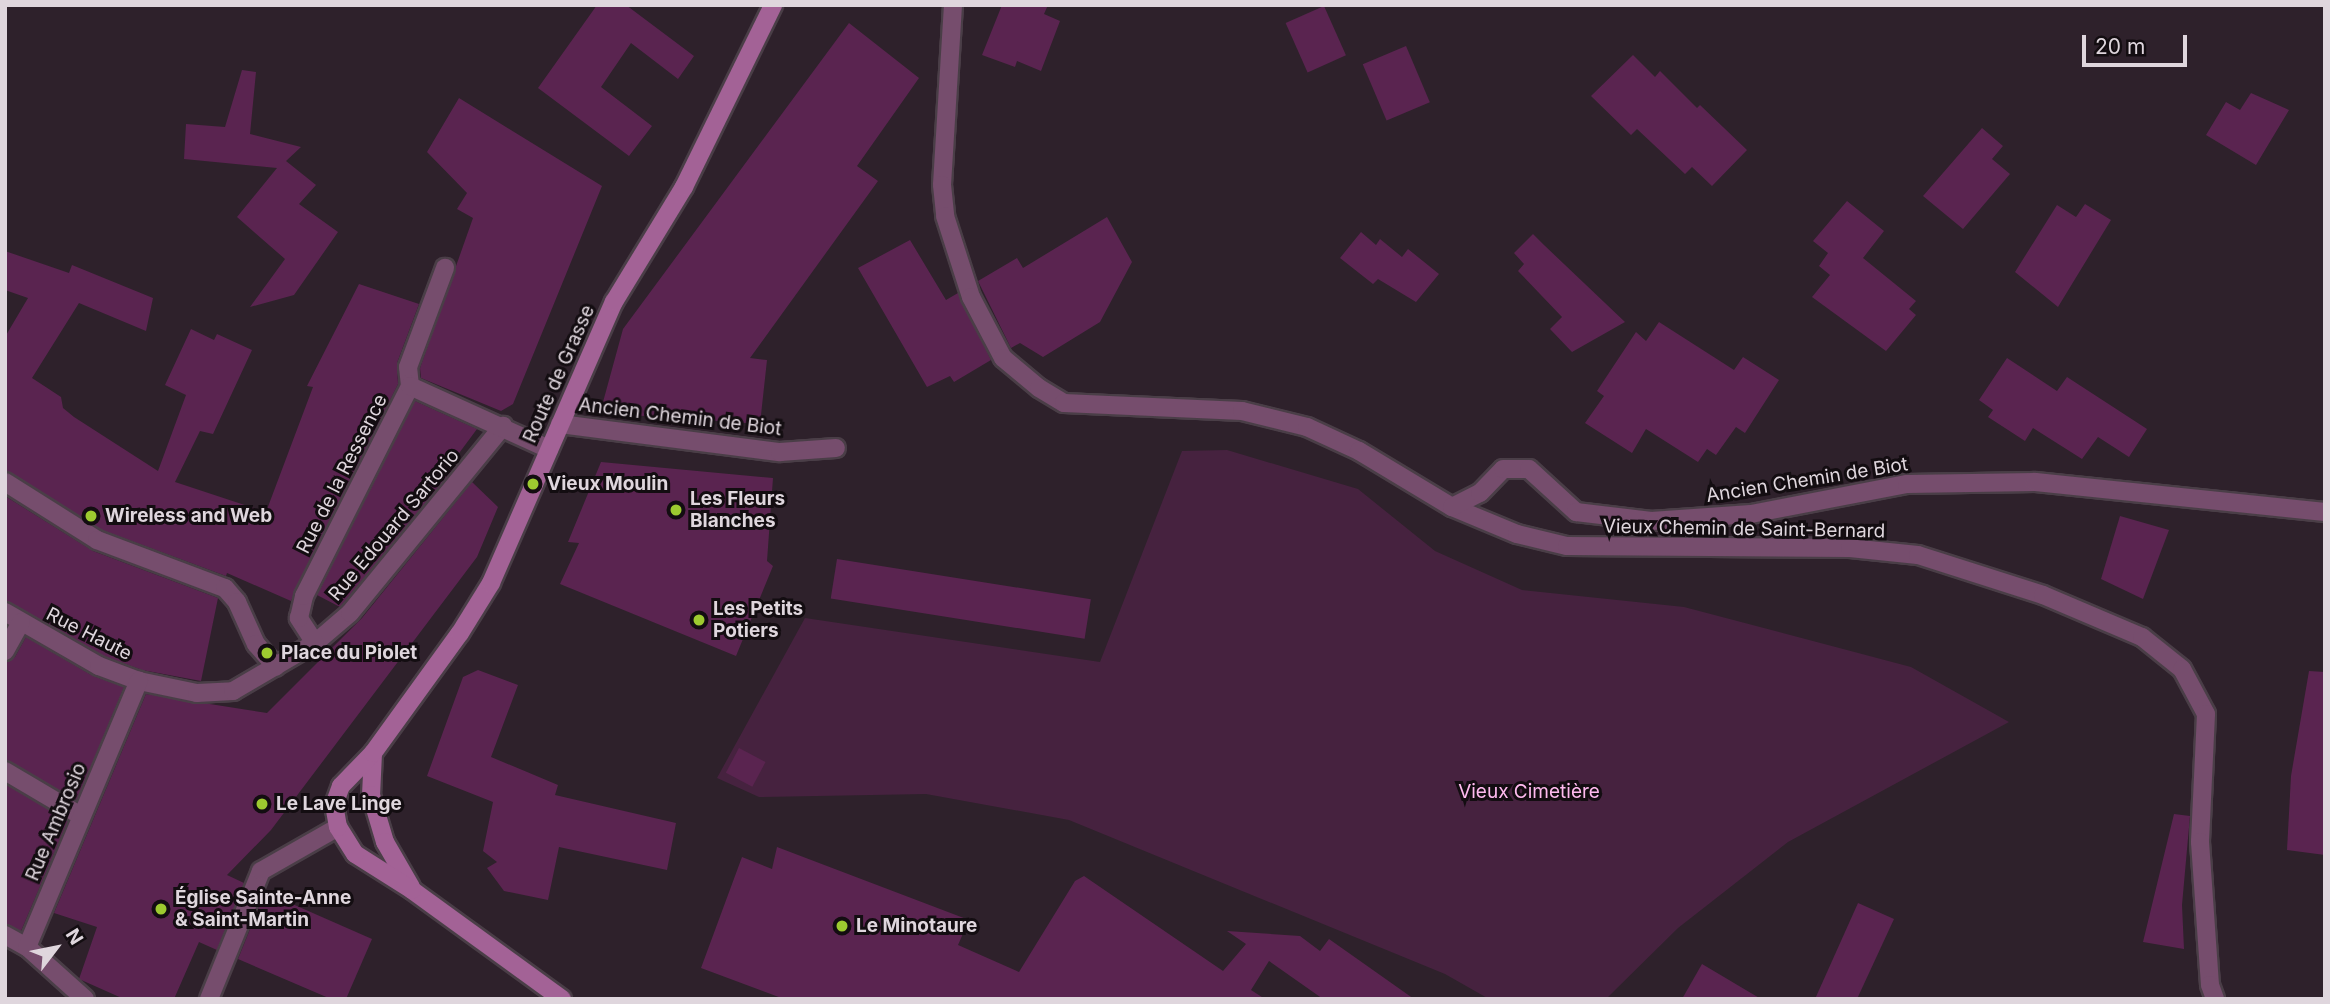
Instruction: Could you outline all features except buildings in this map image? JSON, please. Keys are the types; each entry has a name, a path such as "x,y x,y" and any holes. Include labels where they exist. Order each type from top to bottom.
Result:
{"main road":[{"name":"Route de Grasse","path":"338,827 334,806 341,786 373,753 460,633 491,583 614,302 684,187 773,5"},
{"path":"373,753 375,807 385,842 412,890"},
{"path":"338,827 355,854 412,890 562,999"}],"street":[{"name":"Vieux Chemin de Saint-Bernard","path":"953,5 943,185 945,216 971,298 1003,358 1064,403 1242,411 1307,427 1359,451 1452,507 1517,534 1567,547 1850,548 1918,555 2043,595 2142,637 2182,668 2206,714 2200,842 2210,985 2215,999"},
{"path":"410,386 408,367 444,268"},
{"name":"Rue de la Ressence","path":"315,643 299,618 304,596 410,386 503,426 548,449"},
{"name":"Ancien Chemin de Biot","path":"560,424 780,452 836,448"},
{"name":"Rue Edouard Sartorio","path":"276,667 315,643 351,613 503,426"},
{"name":"Ancien Chemin de Biot","path":"1452,507 1480,494 1503,469 1529,469 1576,512 1651,521 1751,513 1907,484 2035,482 2325,512"},
{"path":"5,482 97,540 225,588 237,602 256,644 276,667"},
{"name":"Rue Haute","path":"5,612 99,666 139,681 197,693 233,691 276,667"},
{"path":"5,652 21,622"},
{"name":"Rue Ambrosio","path":"27,947 139,681"},
{"path":"5,771 81,816"},
{"path":"209,999 261,871 338,827"},
{"path":"5,934 27,947 85,999"}],"green space":[{"name":"Vieux Cimetière","path":"1227,450 1358,489 1435,551 1522,590 1684,607 1911,667 2009,722 1788,842 1678,928 1606,999 1489,999 1445,974 1069,820 926,794 759,797 717,778 805,618 1100,662 1182,451"}],"place":[{"name":"Vieux Moulin","path":"533,484"},
{"name":"Les Fleurs Blanches","path":"676,510"},
{"name":"Wireless and Web","path":"91,516"},
{"name":"Les Petits Potiers","path":"699,620"},
{"name":"Place du Piolet","path":"267,653"},
{"name":"Le Lave Linge","path":"262,804"},
{"name":"Église Sainte-Anne & Saint-Martin","path":"161,909"},
{"name":"Le Minotaure","path":"842,926"}]}
